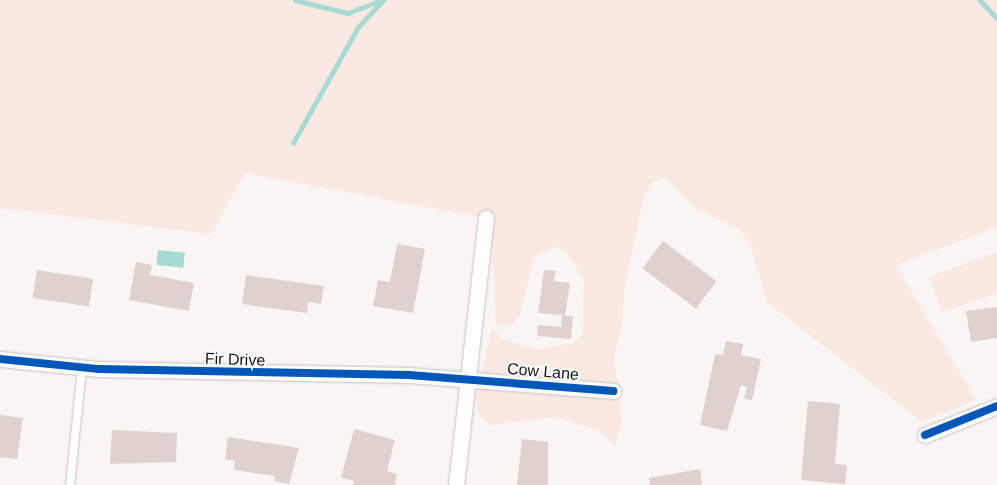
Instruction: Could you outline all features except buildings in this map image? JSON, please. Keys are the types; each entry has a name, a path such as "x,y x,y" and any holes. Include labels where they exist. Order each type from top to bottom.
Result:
{"street":[{"path":"456,485 470,379 486,218"},
{"name":"Fir Drive","path":"0,359 82,368 470,379"},
{"name":"Cow Lane","path":"470,379 613,391"},
{"path":"925,435 997,406"}],"lane":[{"path":"70,485 82,368"}],"shaded area":[{"path":"0,0 997,0 997,227 896,265 976,400 922,422 767,302 750,244 739,229 697,210 664,177 653,182 644,196 624,291 623,322 614,357 622,421 615,447 601,431 555,417 489,425 477,412 476,396 492,328 503,340 538,349 574,343 583,333 584,279 568,254 554,246 534,259 520,314 513,324 502,328 496,324 492,243 485,218 245,173 211,234 0,208"},
{"path":"997,252 997,293 942,313 929,277"}],"water":[{"path":"158,250 185,253 183,268 156,265"}],"waterway":[{"path":"295,0 348,13 382,0"},
{"path":"293,143 358,27 383,0"},
{"path":"980,0 997,18"}],"cycle path":[{"path":"0,359 99,369 409,375 613,391"},
{"path":"925,435 997,406"}]}
